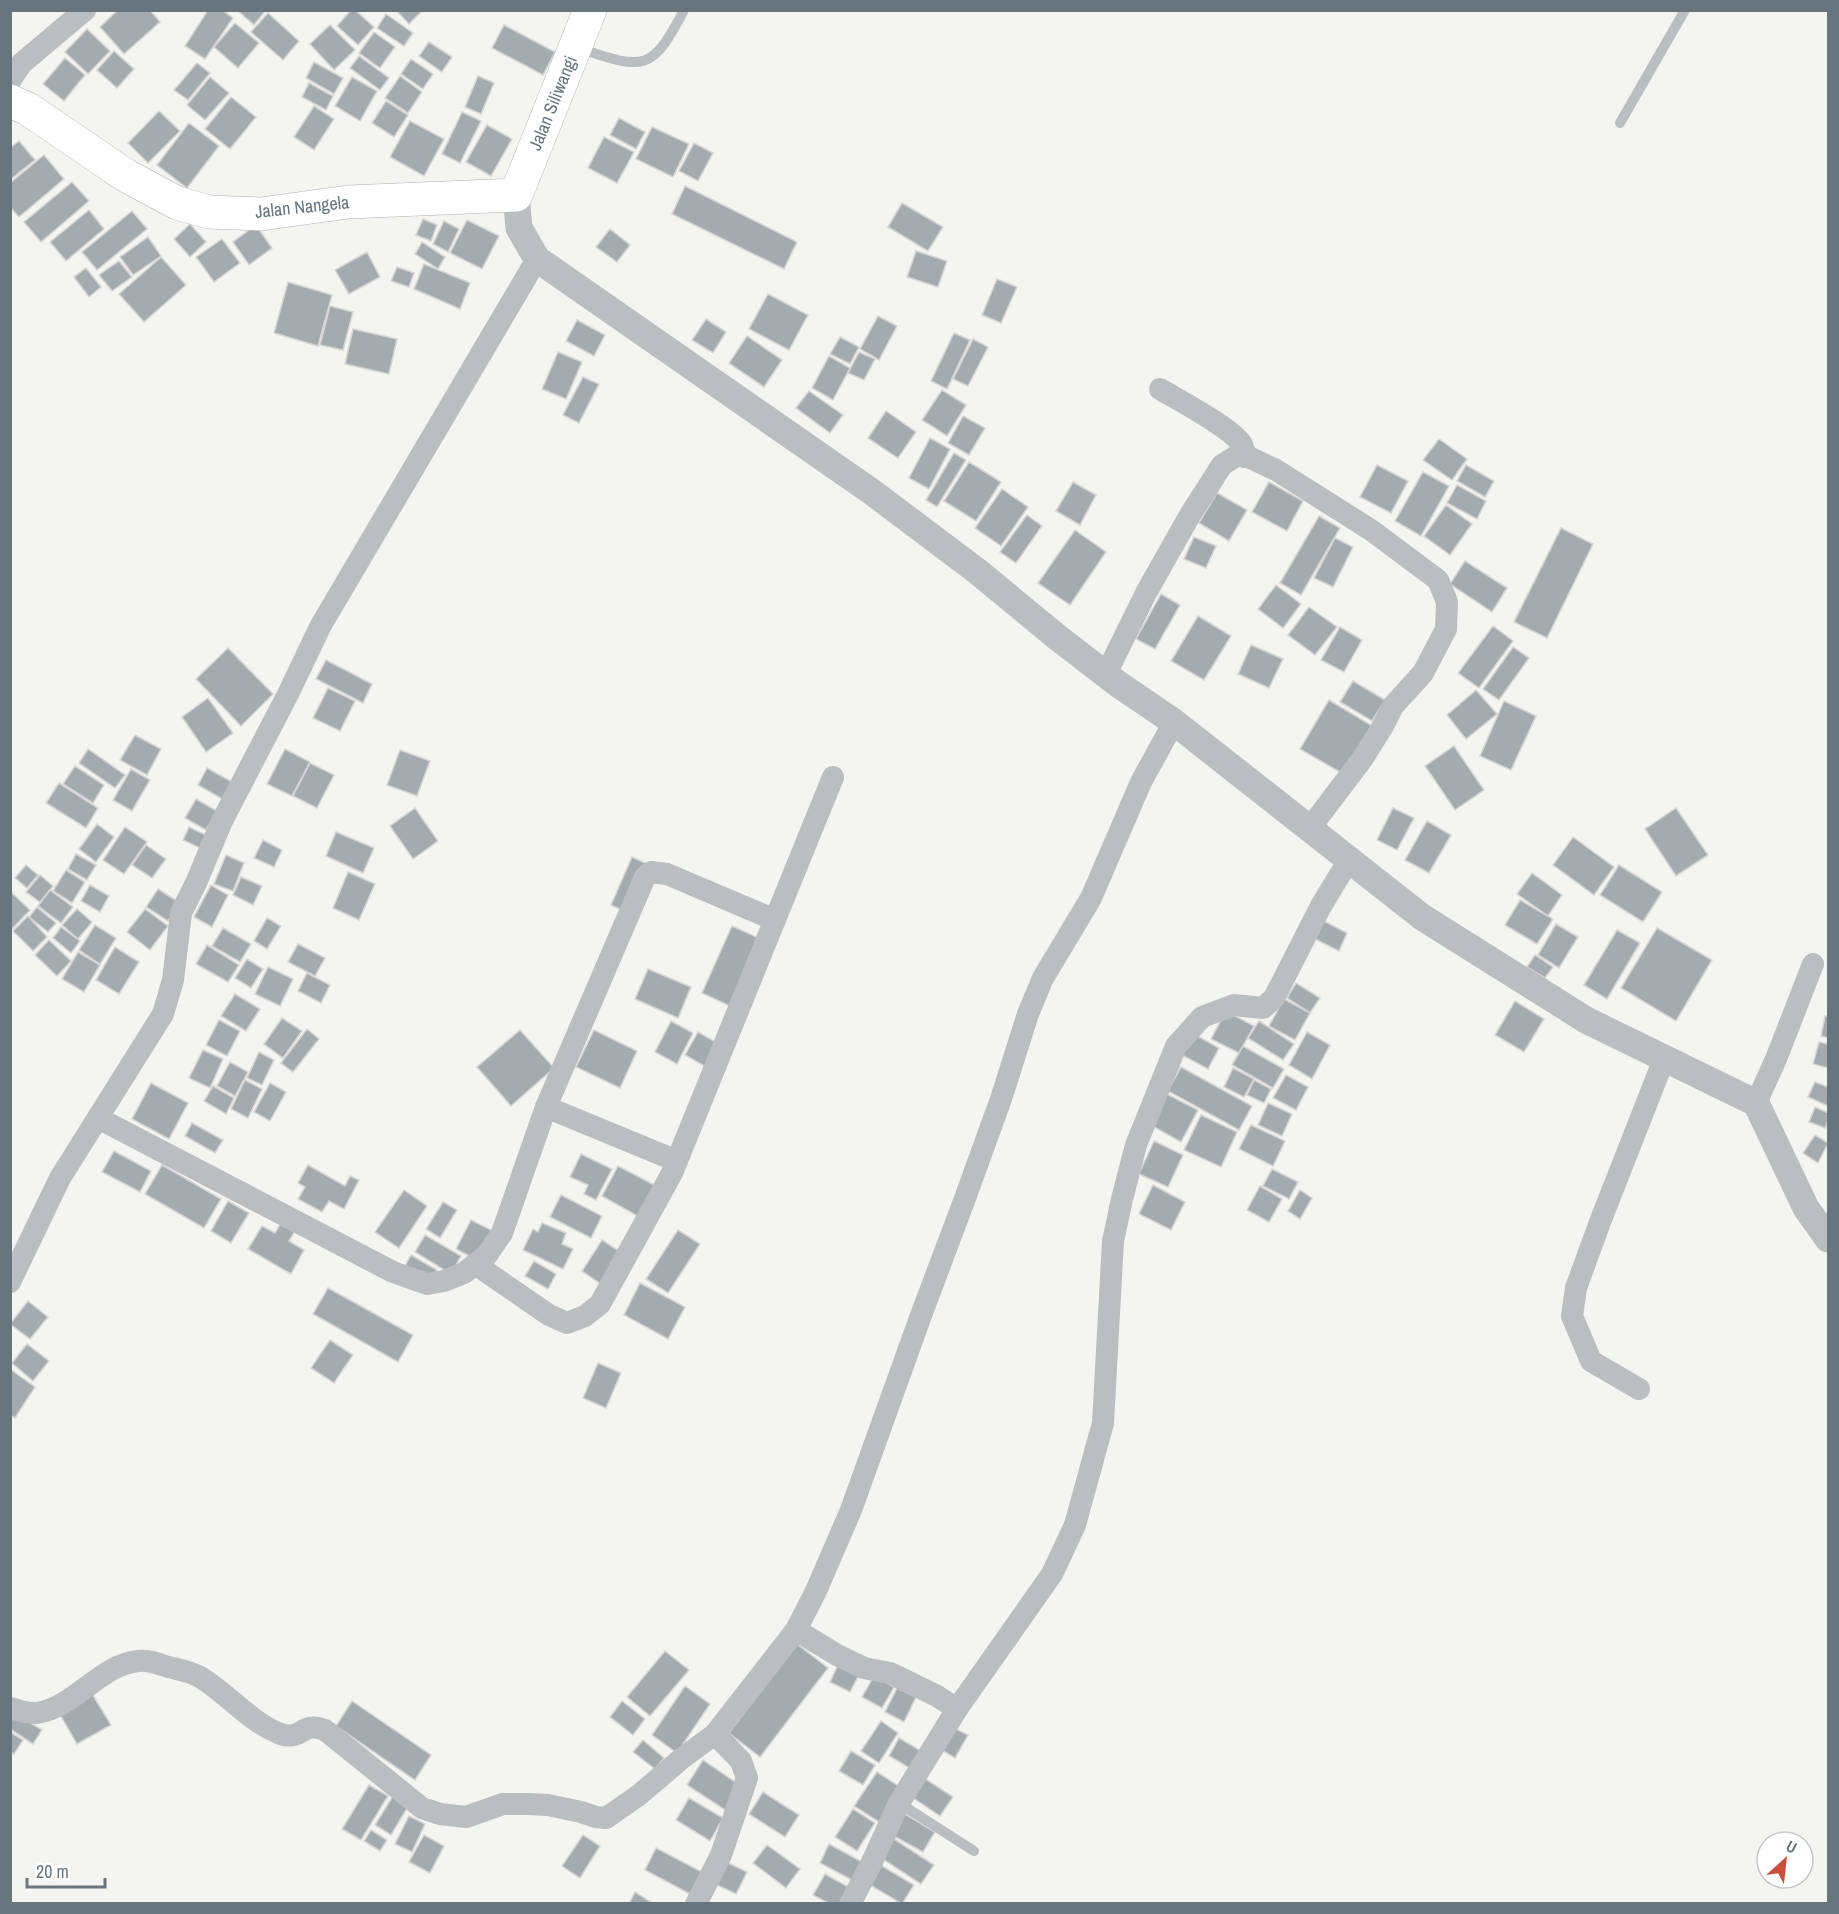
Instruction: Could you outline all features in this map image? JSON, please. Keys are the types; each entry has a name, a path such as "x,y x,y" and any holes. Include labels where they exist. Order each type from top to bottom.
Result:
{"main road":[{"name":"Jalan Siliwangi","path":"516,195 590,10"},
{"name":"Jalan Nangela","path":"10,101 28,109 126,175 177,202 209,212 261,214 348,202 516,195"}],"street":[{"path":"10,81 22,63 85,10"},
{"path":"516,195 519,228 537,260 872,492 977,571 1057,637 1174,722 1350,858 1422,917 1586,1020 1756,1102 1806,1208 1828,1239"},
{"path":"10,1282 60,1178 163,1014 173,980 181,913 222,821 321,625 537,260"},
{"path":"1160,389 1227,430 1240,442 1245,457"},
{"path":"1106,674 1146,593 1190,515 1222,465 1238,455 1251,458 1276,470 1371,530 1438,580 1447,602 1446,629 1424,673 1393,706 1363,758 1310,828"},
{"path":"10,1708 35,1714 53,1708 120,1665 147,1661 198,1675 259,1722 279,1733 291,1736 301,1733 309,1726 325,1730 422,1808 452,1816 466,1817 503,1804 528,1803 548,1805 606,1818 639,1795 715,1734 796,1630 816,1592 851,1510 998,1109 1028,1014 1043,978 1091,898 1141,782 1174,722"},
{"path":"475,1264 549,1315 567,1323 585,1316 600,1304 677,1161 833,777"},
{"path":"850,1904 899,1803 957,1709 1052,1574 1075,1525 1103,1423 1113,1241 1122,1198 1136,1145 1176,1046 1202,1017 1234,1005 1263,1008 1274,998 1321,906 1350,858"},
{"path":"98,1118 393,1272 427,1284 444,1281 464,1273 487,1255 502,1233 546,1107 645,877 651,872 667,874 775,920"},
{"path":"1756,1102 1776,1059 1813,964"},
{"path":"1639,1389 1591,1360 1572,1316 1576,1288 1664,1059"},
{"path":"546,1107 677,1161"},
{"path":"796,1630 837,1655 864,1668 890,1673 937,1696 957,1709"},
{"path":"696,1904 721,1855 747,1778 741,1761 715,1734"}],"lane":[{"path":"575,46 634,63 651,59 668,41 684,10"},
{"path":"1620,123 1685,10"},
{"path":"899,1803 974,1851"}],"building":[{"path":"118,10 150,10 160,22 124,54 100,27"},
{"path":"208,10 222,10 233,18 205,59 185,46"},
{"path":"237,10 266,10 254,25"},
{"path":"351,10 355,10 374,27 358,45 337,26"},
{"path":"396,10 423,10 409,24"},
{"path":"268,13 299,41 283,60 251,32"},
{"path":"386,14 413,33 404,46 377,28"},
{"path":"235,23 259,43 238,68 214,47"},
{"path":"330,25 355,50 334,70 310,44"},
{"path":"504,25 555,52 543,75 492,48"},
{"path":"87,29 110,51 88,74 65,52"},
{"path":"374,32 395,47 380,68 359,53"},
{"path":"429,42 452,57 442,72 419,56"},
{"path":"114,51 134,69 117,88 97,70"},
{"path":"359,56 389,78 380,90 350,68"},
{"path":"65,58 85,75 64,101 43,84"},
{"path":"411,59 433,74 423,89 401,74"},
{"path":"314,62 343,78 334,94 306,78"},
{"path":"197,63 210,73 188,100 174,90"},
{"path":"400,76 422,92 408,113 385,98"},
{"path":"478,76 494,83 481,114 465,107"},
{"path":"210,77 229,93 205,120 187,105"},
{"path":"352,77 377,91 360,121 335,106"},
{"path":"309,83 333,96 326,110 302,97"},
{"path":"231,97 256,117 230,149 205,129"},
{"path":"386,101 408,115 394,137 372,123"},
{"path":"314,106 334,119 314,150 294,137"},
{"path":"159,111 180,131 148,163 128,143"},
{"path":"462,112 481,121 460,163 442,154"},
{"path":"619,118 645,132 636,149 610,135"},
{"path":"410,121 444,139 424,176 390,157"},
{"path":"189,123 219,146 187,188 157,165"},
{"path":"487,125 512,139 491,176 466,162"},
{"path":"652,127 689,144 673,177 636,159"},
{"path":"604,137 634,152 617,183 588,168"},
{"path":"19,141 35,160 10,180 10,148"},
{"path":"694,143 713,153 698,181 679,171"},
{"path":"44,155 64,179 19,217 10,207 10,183"},
{"path":"72,182 89,201 41,242 24,222"},
{"path":"685,186 797,242 784,269 672,214"},
{"path":"902,203 943,227 928,251 888,227"},
{"path":"89,210 104,229 66,261 50,242"},
{"path":"132,211 147,229 97,270 82,252"},
{"path":"423,219 437,225 431,241 416,235"},
{"path":"467,220 499,236 482,269 450,253"},
{"path":"444,221 459,229 448,252 433,244"},
{"path":"190,224 206,242 190,257 174,239"},
{"path":"256,225 272,248 249,265 233,242"},
{"path":"610,229 630,245 617,262 596,247"},
{"path":"148,237 161,256 133,275 120,257"},
{"path":"222,239 240,263 214,282 196,257"},
{"path":"422,242 445,257 438,269 415,254"},
{"path":"916,251 947,261 938,287 907,277"},
{"path":"367,252 380,277 349,294 335,270"},
{"path":"161,257 186,285 144,322 119,294"},
{"path":"119,261 132,277 112,291 99,275"},
{"path":"424,264 470,283 460,309 414,289"},
{"path":"397,267 414,273 409,287 391,281"},
{"path":"86,268 101,287 89,297 74,277"},
{"path":"997,279 1017,287 1001,323 982,315"},
{"path":"288,282 332,295 318,346 274,333"},
{"path":"768,294 808,315 789,350 749,329"},
{"path":"330,306 353,312 343,350 320,345"},
{"path":"878,316 897,326 879,360 860,349"},
{"path":"706,319 726,332 713,353 692,340"},
{"path":"577,320 605,335 594,356 566,341"},
{"path":"353,329 397,339 389,374 345,364"},
{"path":"954,333 970,340 947,389 931,381"},
{"path":"747,336 782,360 764,387 729,363"},
{"path":"840,337 859,347 850,364 830,354"},
{"path":"973,339 988,347 968,386 953,379"},
{"path":"558,352 582,362 566,399 542,389"},
{"path":"859,352 875,359 864,380 848,373"},
{"path":"829,356 850,368 833,400 812,388"},
{"path":"583,377 599,384 579,423 563,415"},
{"path":"942,390 966,405 947,436 922,420"},
{"path":"809,391 843,415 830,433 796,408"},
{"path":"886,411 916,432 898,458 868,438"},
{"path":"963,416 985,428 969,455 948,443"},
{"path":"930,438 950,449 929,489 909,478"},
{"path":"1439,439 1467,459 1452,480 1423,460"},
{"path":"954,453 966,460 937,507 926,500"},
{"path":"969,462 1001,482 976,521 944,501"},
{"path":"1377,465 1408,481 1391,513 1360,497"},
{"path":"1466,465 1494,481 1485,497 1457,481"},
{"path":"1423,472 1449,486 1421,536 1395,521"},
{"path":"1073,482 1096,495 1080,525 1056,511"},
{"path":"1269,482 1303,501 1287,531 1252,512"},
{"path":"1457,485 1486,501 1477,519 1447,503"},
{"path":"1002,489 1028,507 1001,546 975,528"},
{"path":"1217,493 1247,510 1229,541 1199,523"},
{"path":"1446,505 1472,524 1450,555 1424,536"},
{"path":"1027,515 1042,526 1016,563 1000,552"},
{"path":"1319,516 1340,528 1301,595 1280,583"},
{"path":"1561,528 1593,544 1547,638 1514,622"},
{"path":"1075,530 1106,552 1070,605 1038,583"},
{"path":"1194,537 1216,546 1206,568 1184,559"},
{"path":"1335,538 1353,547 1333,587 1314,578"},
{"path":"1465,561 1507,588 1492,612 1450,584"},
{"path":"1276,585 1301,604 1283,628 1258,609"},
{"path":"1161,594 1180,605 1155,649 1136,639"},
{"path":"1309,607 1337,627 1315,655 1288,635"},
{"path":"1198,616 1231,636 1204,680 1171,661"},
{"path":"1493,626 1513,641 1479,688 1458,673"},
{"path":"1340,627 1362,640 1344,672 1321,660"},
{"path":"1251,645 1283,659 1269,688 1238,674"},
{"path":"1513,647 1529,658 1499,700 1483,689"},
{"path":"228,648 273,694 241,726 196,679"},
{"path":"326,660 372,684 363,703 316,679"},
{"path":"1353,681 1385,700 1372,721 1340,702"},
{"path":"328,688 355,701 340,731 313,718"},
{"path":"1476,690 1497,714 1466,739 1447,715"},
{"path":"208,698 233,733 206,752 182,717"},
{"path":"1329,700 1374,727 1345,775 1300,749"},
{"path":"1504,701 1536,716 1511,770 1480,756"},
{"path":"135,735 161,749 147,775 120,760"},
{"path":"1454,746 1484,790 1455,810 1425,766"},
{"path":"88,749 125,775 115,788 79,763"},
{"path":"285,749 310,762 292,796 267,784"},
{"path":"400,750 430,761 417,796 387,785"},
{"path":"310,763 334,775 317,808 293,796"},
{"path":"75,766 104,785 93,803 63,784"},
{"path":"207,768 234,783 224,800 198,785"},
{"path":"131,769 150,780 132,811 113,800"},
{"path":"59,783 98,808 86,828 46,803"},
{"path":"196,799 217,811 206,830 185,818"},
{"path":"415,808 438,841 413,859 390,826"},
{"path":"1393,808 1414,818 1397,850 1377,840"},
{"path":"1676,808 1708,855 1676,876 1645,829"},
{"path":"1427,821 1451,835 1429,873 1405,860"},
{"path":"97,824 114,837 96,862 79,849"},
{"path":"125,827 147,842 124,874 103,860"},
{"path":"189,827 206,835 200,848 183,840"},
{"path":"336,832 374,848 363,873 326,856"},
{"path":"1573,837 1614,867 1594,895 1553,865"},
{"path":"263,840 282,850 274,867 254,858"},
{"path":"146,845 166,859 152,878 132,865"},
{"path":"76,854 96,865 87,880 68,869"},
{"path":"226,855 244,863 233,891 214,884"},
{"path":"632,857 649,865 627,912 611,905"},
{"path":"26,865 38,875 27,888 15,878"},
{"path":"1619,865 1662,892 1643,922 1600,895"},
{"path":"66,870 85,882 72,903 53,891"},
{"path":"348,872 375,884 359,920 333,908"},
{"path":"1532,873 1562,895 1548,916 1517,894"},
{"path":"40,875 53,886 40,902 26,892"},
{"path":"241,877 262,886 253,905 233,895"},
{"path":"90,885 109,896 100,912 81,901"},
{"path":"211,885 228,895 212,927 194,917"},
{"path":"158,889 180,903 168,921 146,907"},
{"path":"50,890 73,907 61,923 38,906"},
{"path":"10,891 30,910 13,928 10,926"},
{"path":"1520,900 1553,919 1537,944 1505,925"},
{"path":"37,907 56,923 48,932 29,917"},
{"path":"77,909 92,922 78,939 62,925"},
{"path":"145,909 168,926 150,950 127,932"},
{"path":"28,916 47,937 33,951 13,931"},
{"path":"267,918 281,926 267,949 254,941"},
{"path":"1320,919 1347,933 1339,951 1311,937"},
{"path":"1556,924 1578,937 1559,968 1538,955"},
{"path":"95,925 116,938 100,964 79,950"},
{"path":"732,926 765,941 734,1008 702,993"},
{"path":"61,927 80,941 71,953 53,938"},
{"path":"223,928 251,944 240,962 212,946"},
{"path":"1657,928 1712,960 1676,1021 1621,988"},
{"path":"1617,930 1640,943 1607,999 1584,985"},
{"path":"49,940 71,961 57,976 35,955"},
{"path":"298,944 325,958 315,976 288,962"},
{"path":"207,945 239,965 228,982 196,964"},
{"path":"115,947 139,962 119,994 96,980"},
{"path":"78,952 100,965 84,992 62,979"},
{"path":"1535,955 1553,967 1545,978 1527,967"},
{"path":"247,959 263,969 251,988 235,978"},
{"path":"268,967 293,979 280,1006 255,994"},
{"path":"648,969 691,987 678,1018 635,999"},
{"path":"307,973 330,985 321,1003 298,991"},
{"path":"1296,983 1320,998 1310,1013 1287,998"},
{"path":"235,994 260,1009 246,1031 221,1016"},
{"path":"1284,999 1310,1013 1295,1040 1269,1026"},
{"path":"1515,1001 1544,1019 1524,1052 1495,1035"},
{"path":"1226,1011 1254,1026 1239,1053 1211,1039"},
{"path":"1825,1016 1828,1016 1828,1038 1821,1036"},
{"path":"282,1018 302,1031 283,1058 264,1044"},
{"path":"219,1020 240,1031 227,1056 206,1045"},
{"path":"671,1021 693,1033 677,1064 655,1052"},
{"path":"1259,1021 1294,1044 1283,1060 1248,1038"},
{"path":"307,1029 319,1039 293,1072 281,1063"},
{"path":"520,1030 554,1068 511,1106 477,1067"},
{"path":"594,1030 637,1051 620,1088 576,1067"},
{"path":"698,1032 719,1044 706,1067 685,1055"},
{"path":"1307,1032 1330,1045 1312,1079 1289,1065"},
{"path":"1194,1034 1219,1048 1208,1069 1182,1055"},
{"path":"1819,1042 1828,1044 1828,1068 1813,1064"},
{"path":"1243,1046 1284,1069 1273,1088 1232,1065"},
{"path":"203,1050 223,1059 210,1088 189,1078"},
{"path":"259,1052 274,1060 262,1085 247,1078"},
{"path":"230,1062 248,1072 235,1096 217,1086"},
{"path":"1181,1067 1252,1106 1239,1130 1168,1091"},
{"path":"1233,1068 1254,1079 1244,1097 1224,1087"},
{"path":"1286,1075 1308,1087 1296,1110 1273,1098"},
{"path":"245,1080 262,1089 248,1118 231,1109"},
{"path":"1254,1080 1271,1089 1264,1103 1247,1095"},
{"path":"1815,1082 1828,1087 1828,1106 1808,1097"},
{"path":"151,1083 188,1103 169,1139 132,1119"},
{"path":"270,1083 286,1092 270,1121 254,1112"},
{"path":"213,1086 234,1098 226,1114 204,1101"},
{"path":"1163,1092 1198,1110 1181,1142 1147,1123"},
{"path":"1268,1103 1292,1114 1282,1136 1258,1125"},
{"path":"1815,1107 1828,1113 1825,1128 1809,1122"},
{"path":"1201,1115 1237,1132 1221,1167 1184,1150"},
{"path":"192,1123 223,1140 215,1153 185,1136"},
{"path":"1251,1125 1285,1141 1273,1166 1239,1149"},
{"path":"1815,1135 1828,1143 1818,1163 1803,1153"},
{"path":"1154,1141 1183,1155 1168,1187 1139,1174"},
{"path":"114,1151 151,1171 140,1192 102,1172"},
{"path":"581,1154 612,1169 596,1200 584,1194 588,1185 570,1177"},
{"path":"162,1165 221,1199 204,1228 145,1194"},
{"path":"308,1165 345,1186 350,1176 359,1180 344,1209 329,1201 322,1212 298,1199 305,1187 298,1183"},
{"path":"618,1166 658,1187 641,1218 602,1196"},
{"path":"1272,1169 1298,1182 1289,1199 1263,1186"},
{"path":"1153,1185 1185,1202 1171,1230 1139,1214"},
{"path":"1260,1186 1282,1199 1269,1222 1247,1210"},
{"path":"404,1190 427,1206 399,1248 375,1232"},
{"path":"1300,1190 1312,1198 1300,1219 1288,1211"},
{"path":"561,1195 602,1216 591,1238 550,1217"},
{"path":"228,1201 249,1213 231,1243 211,1231"},
{"path":"443,1202 457,1210 440,1238 426,1229"},
{"path":"471,1220 493,1231 477,1260 456,1249"},
{"path":"281,1223 295,1231 289,1241 304,1250 291,1274 248,1249 262,1226 275,1233"},
{"path":"542,1223 566,1233 562,1244 573,1249 563,1269 523,1250 533,1229 538,1232"},
{"path":"678,1230 700,1244 668,1293 646,1279"},
{"path":"425,1235 461,1256 451,1274 415,1252"},
{"path":"602,1240 622,1253 601,1284 582,1271"},
{"path":"411,1255 437,1270 430,1281 405,1266"},
{"path":"534,1261 556,1274 548,1289 525,1276"},
{"path":"640,1283 685,1307 668,1339 624,1315"},
{"path":"328,1288 413,1335 398,1362 313,1314"},
{"path":"28,1301 48,1317 30,1339 10,1324"},
{"path":"330,1340 353,1355 334,1383 311,1368"},
{"path":"27,1344 49,1361 33,1381 12,1363"},
{"path":"598,1363 621,1373 606,1408 583,1398"},
{"path":"10,1369 35,1387 15,1418 10,1415"},
{"path":"797,1644 828,1668 760,1757 729,1733"},
{"path":"665,1651 689,1670 650,1716 627,1697"},
{"path":"840,1661 861,1671 850,1692 830,1682"},
{"path":"874,1676 894,1687 882,1708 862,1697"},
{"path":"685,1686 710,1704 677,1753 652,1735"},
{"path":"897,1688 916,1697 904,1722 885,1712"},
{"path":"91,1692 111,1725 77,1744 58,1711"},
{"path":"352,1701 431,1755 415,1780 336,1726"},
{"path":"622,1701 645,1719 633,1735 610,1717"},
{"path":"13,1712 42,1730 33,1744 10,1729 10,1717"},
{"path":"881,1721 898,1733 879,1763 861,1751"},
{"path":"952,1727 968,1735 955,1758 940,1749"},
{"path":"10,1732 23,1740 14,1754 10,1752"},
{"path":"899,1738 923,1752 913,1770 889,1756"},
{"path":"643,1740 664,1758 655,1769 633,1752"},
{"path":"851,1751 875,1765 863,1785 839,1771"},
{"path":"703,1760 741,1786 725,1810 687,1785"},
{"path":"877,1772 902,1788 879,1822 854,1806"},
{"path":"921,1776 953,1797 940,1816 909,1795"},
{"path":"369,1785 388,1796 361,1840 342,1829"},
{"path":"763,1792 799,1815 785,1837 749,1814"},
{"path":"393,1796 409,1805 391,1835 375,1825"},
{"path":"689,1798 723,1818 710,1841 676,1820"},
{"path":"853,1809 875,1823 857,1851 835,1837"},
{"path":"900,1811 935,1832 923,1852 888,1833"},
{"path":"409,1816 425,1824 412,1852 395,1844"},
{"path":"371,1830 387,1840 380,1851 364,1841"},
{"path":"424,1835 444,1846 430,1873 409,1862"},
{"path":"583,1835 600,1846 580,1878 562,1866"},
{"path":"891,1837 934,1865 921,1884 878,1856"},
{"path":"829,1844 862,1862 852,1880 820,1863"},
{"path":"767,1845 800,1869 786,1888 753,1863"},
{"path":"656,1848 702,1872 690,1894 645,1870"},
{"path":"722,1860 747,1872 736,1894 711,1882"},
{"path":"877,1863 914,1885 902,1904 865,1882"},
{"path":"825,1874 850,1888 841,1904 830,1904 813,1895"},
{"path":"635,1892 654,1904 629,1904"}]}
